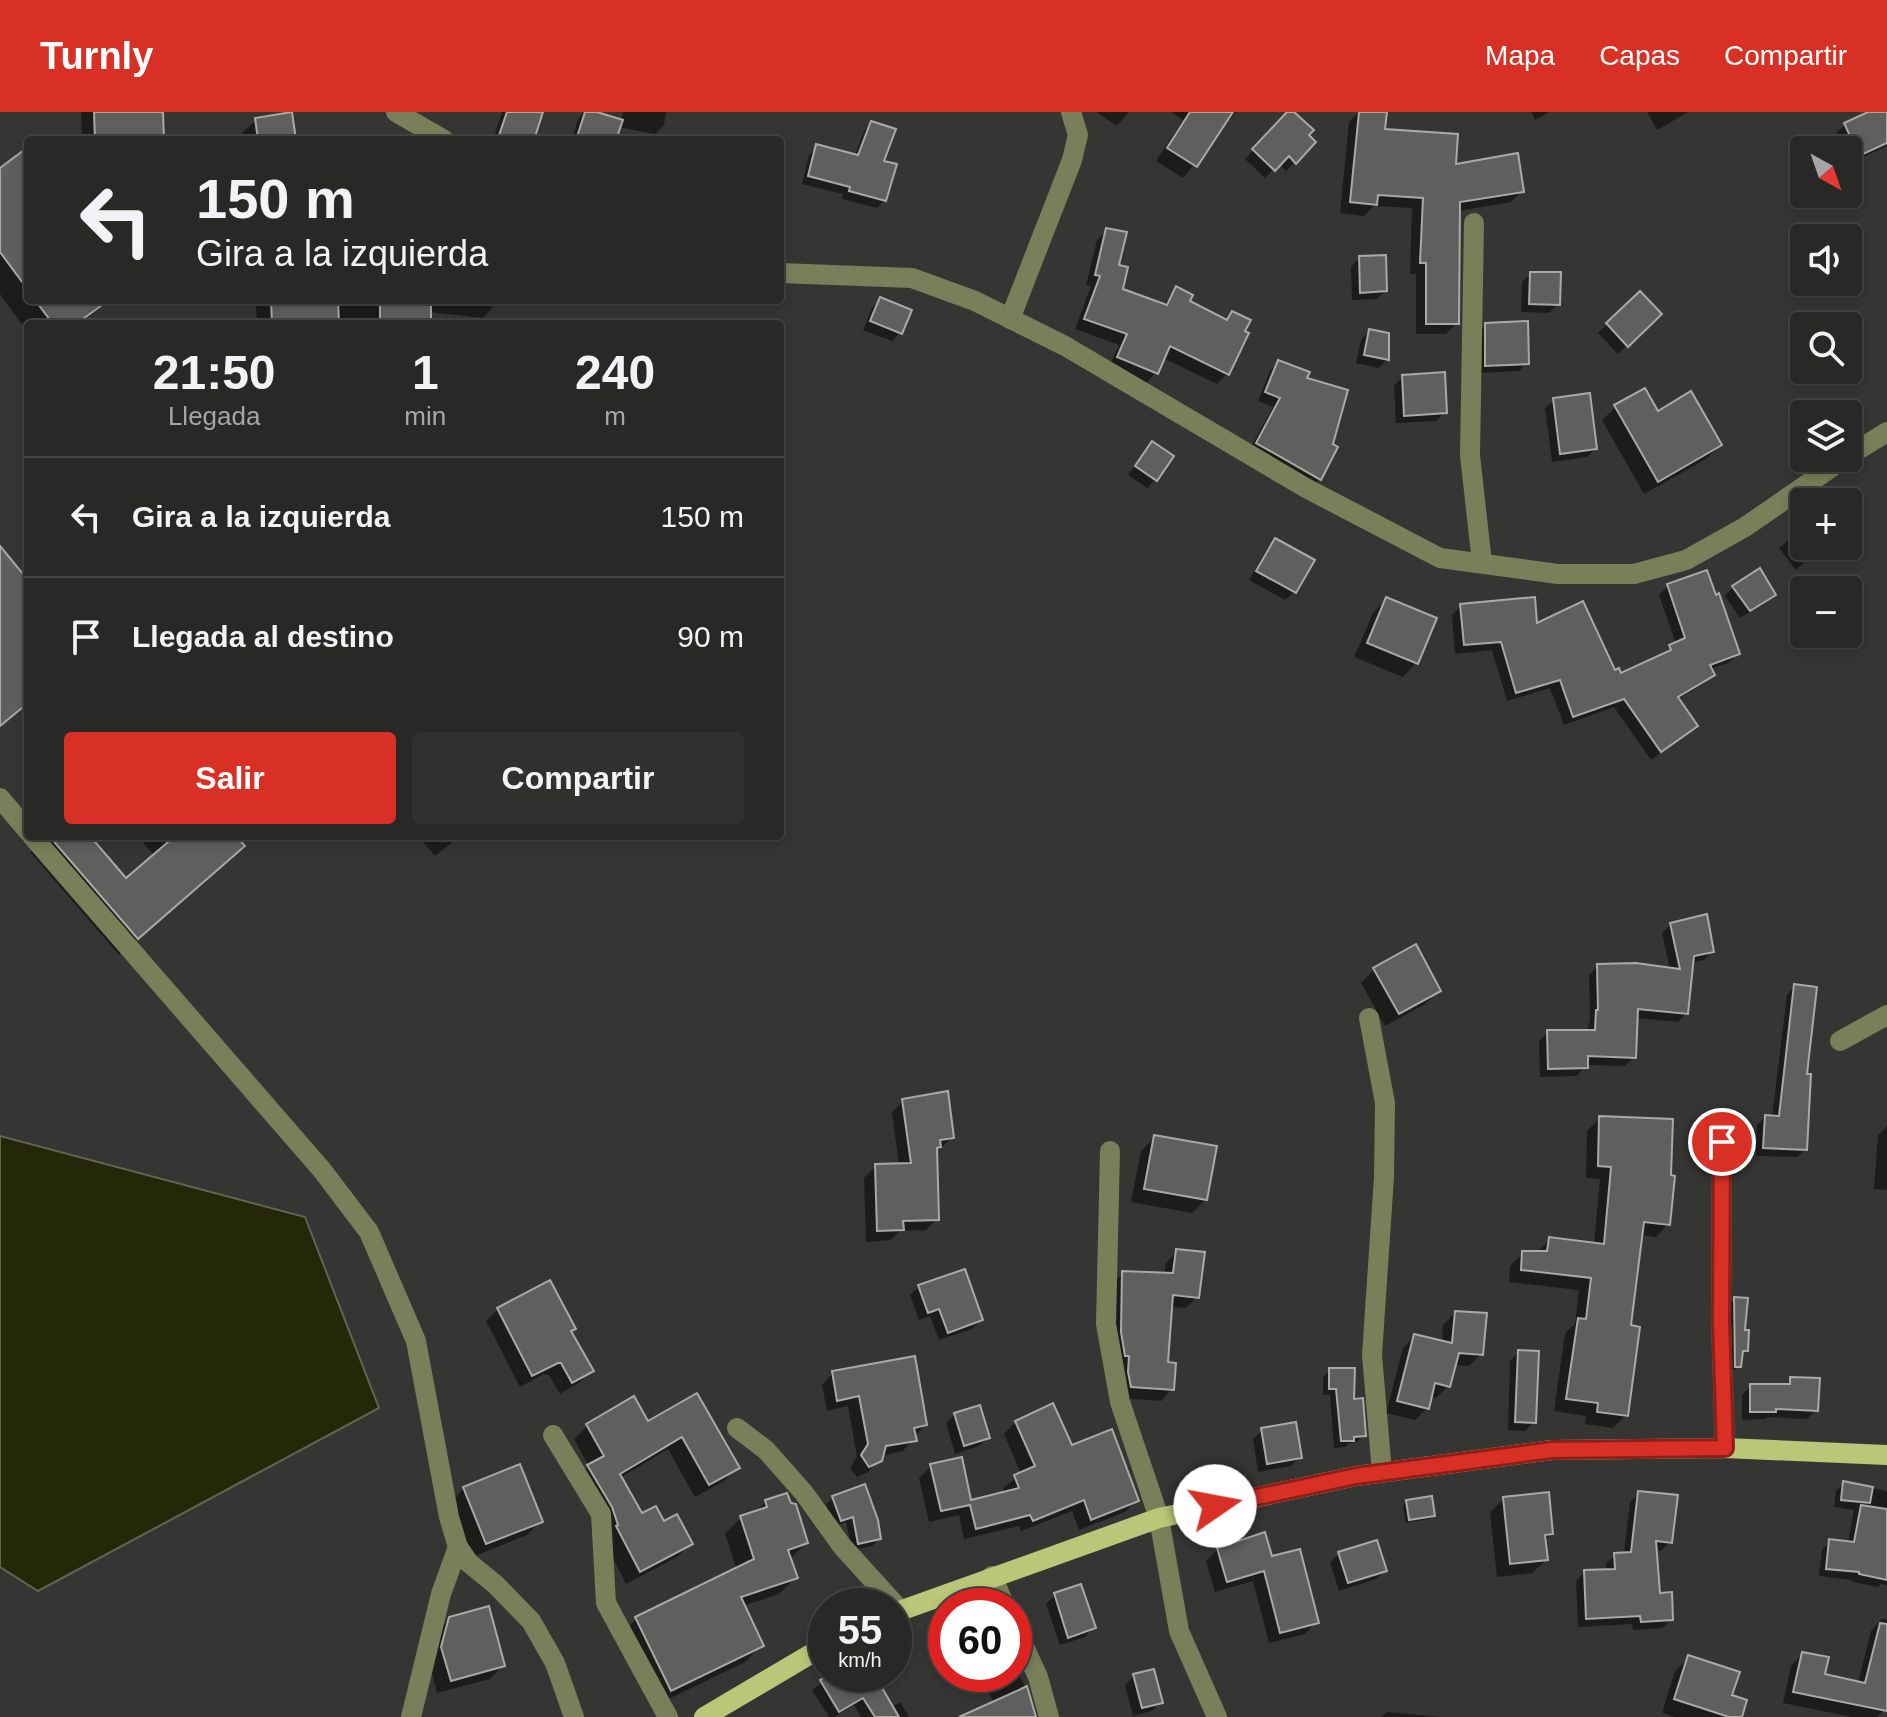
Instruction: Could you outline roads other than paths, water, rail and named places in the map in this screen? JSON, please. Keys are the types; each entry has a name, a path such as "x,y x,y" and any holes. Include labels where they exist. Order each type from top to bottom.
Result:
{"main road":[{"path":"912,1605 1159,1518 1356,1476 1552,1450 1725,1448 1887,1455"},
{"path":"704,1717 808,1656"}],"street":[{"path":"396,112 437,136"},
{"path":"1010,319 1072,160 1078,135 1071,112"},
{"path":"1474,223 1470,455 1482,563"},
{"path":"784,273 912,278 975,301 1065,346 1333,502 1440,558 1558,574 1634,574 1686,560 1745,527 1824,472"},
{"path":"1862,447 1887,432"},
{"path":"0,798 24,826"},
{"path":"35,840 322,1170 369,1232 416,1341 449,1517 458,1547 469,1563 531,1621 555,1663 574,1717"},
{"path":"1840,1041 1887,1015"},
{"path":"1369,1018 1385,1103 1384,1177 1372,1355 1382,1472"},
{"path":"1722,1142 1721,1321 1725,1448"},
{"path":"1110,1151 1106,1324 1120,1402 1159,1518 1179,1631 1217,1717"},
{"path":"737,1428 766,1450 804,1493 878,1588"},
{"path":"553,1435 601,1514 606,1603 668,1717"},
{"path":"411,1717 441,1594 458,1547"},
{"path":"992,1576 997,1588"},
{"path":"1032,1664 1049,1717"}]}
